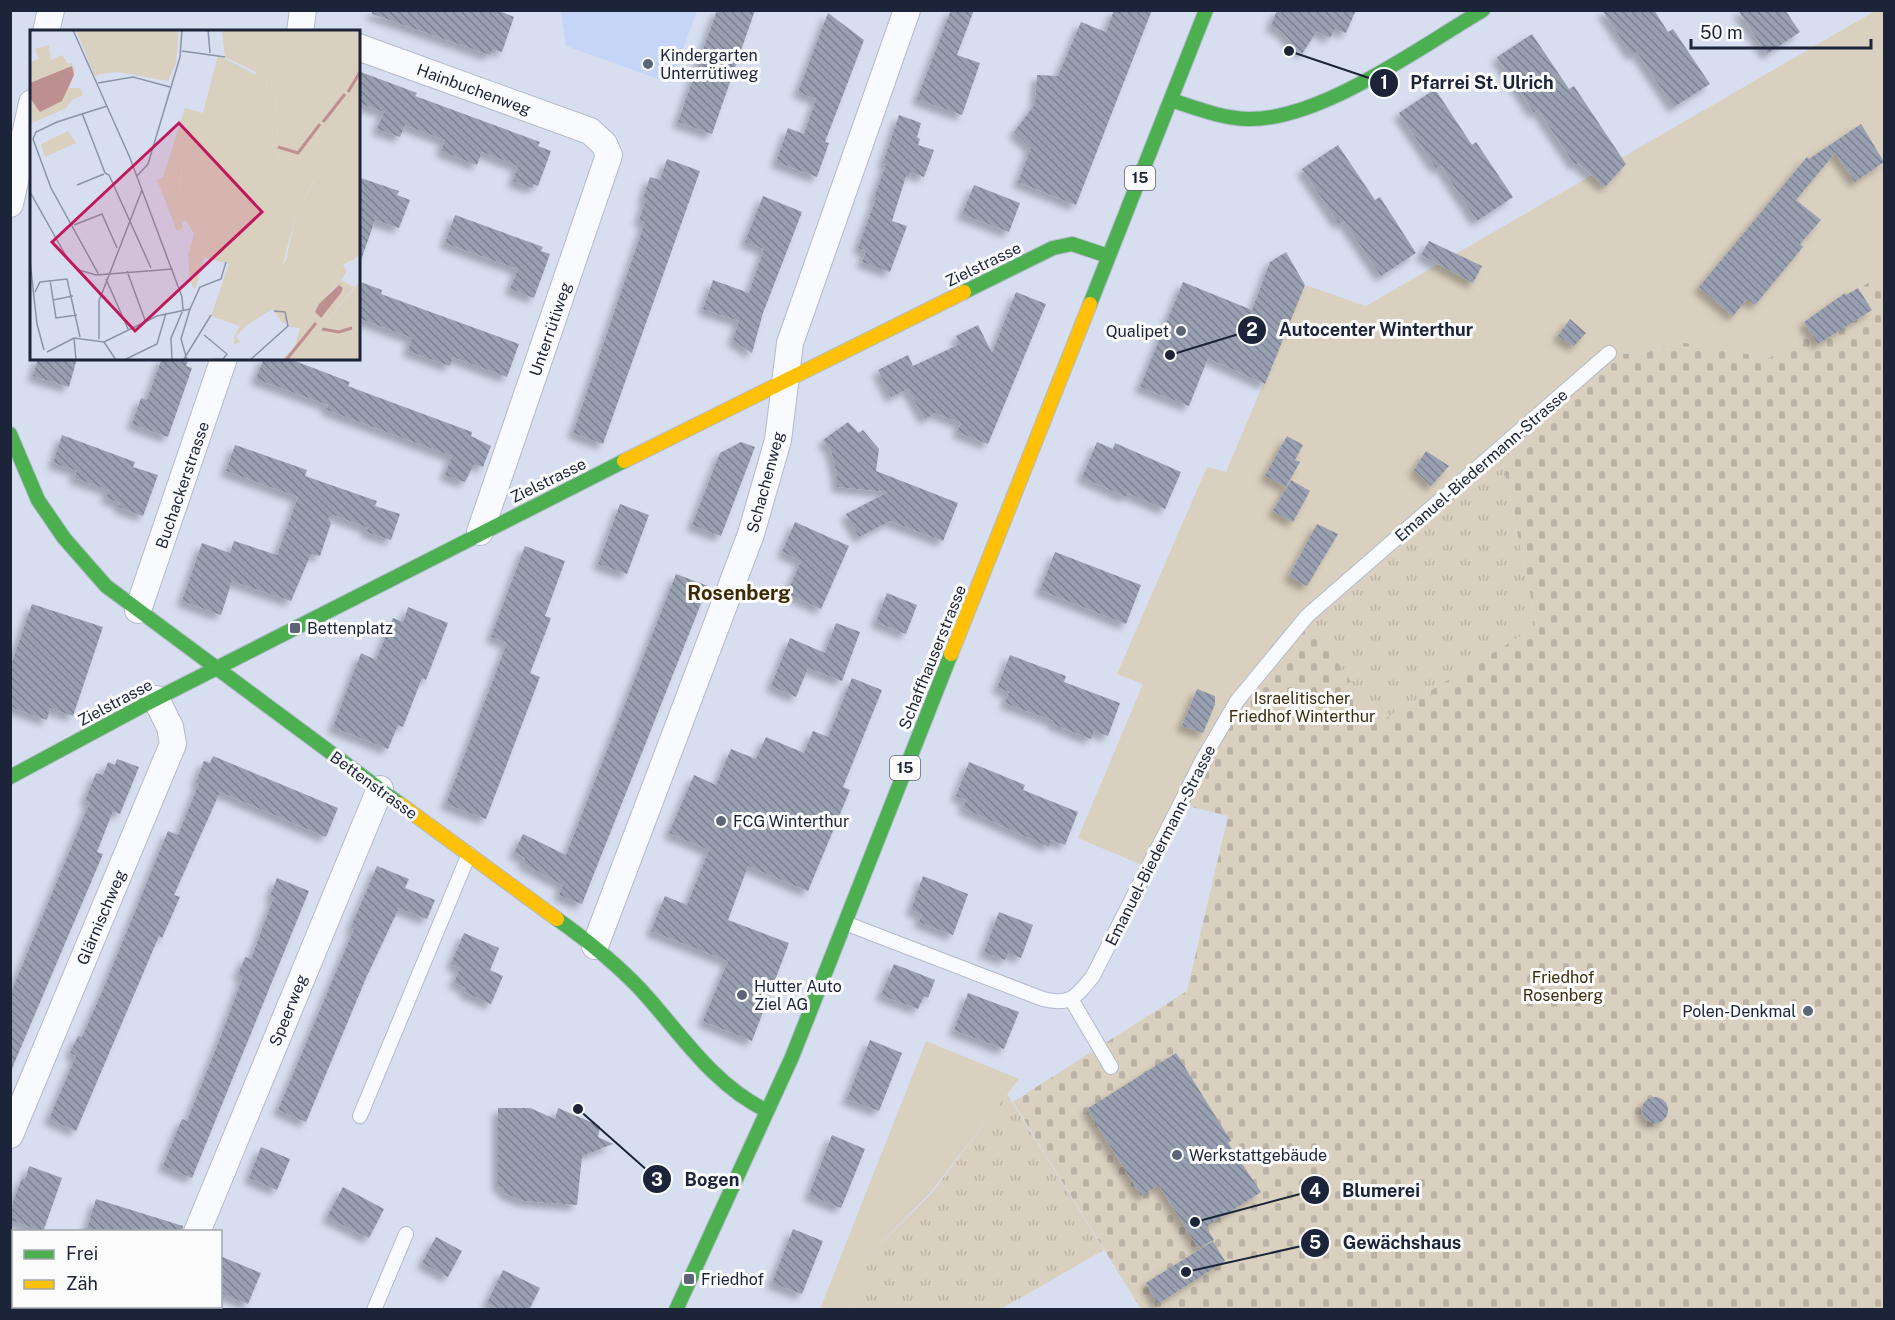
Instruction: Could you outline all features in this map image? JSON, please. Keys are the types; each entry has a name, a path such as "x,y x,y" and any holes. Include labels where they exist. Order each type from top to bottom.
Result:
{"street":[{"path":"46,30 51,10"},
{"name":"Schachenweg","path":"595,946 751,534 778,440 790,343 907,10"},
{"name":"Schaffhauserstrasse","path":"676,1310 792,1057 843,922 1206,10"},
{"path":"1171,100 1223,116 1246,119 1289,114 1309,108 1345,91 1483,10"},
{"name":"Hainbuchenweg","path":"360,48 590,131"},
{"path":"10,204 30,111"},
{"name":"Unterrütiweg","path":"480,532 609,155 604,144 590,131"},
{"name":"Zielstrasse","path":"10,777 156,699 426,563 480,532 1053,248 1072,244 1108,256"},
{"name":"Buchackerstrasse","path":"138,610 223,360"},
{"name":"Bettenstrasse","path":"10,434 38,500 64,538 106,586 215,669 595,946 626,973 715,1077 745,1102 767,1111"},
{"name":"Glärnischweg","path":"10,1135 173,744 170,727 156,699"},
{"name":"Speerweg","path":"197,1230 380,789"}],"lane":[{"name":"Emanuel-Biedermann-Strasse","path":"1071,999 1093,976 1203,759 1237,701 1307,616 1609,353"},
{"path":"360,1116 468,854"},
{"path":"843,922 1042,999 1057,1002 1071,999 1111,1067"},
{"path":"374,1310 406,1234"}],"shaded area":[{"name":"Kindergarten Unterrütiweg","path":"561,10 697,11 670,83 566,46"}],"green space":[{"path":"1875,11 1884,11 1884,273 1804,321 1810,332 1769,358 1676,341 1643,354 1609,353 1342,583 1237,701 1149,868 1078,838 1143,684 1117,674 1207,467 1226,472 1305,285 1366,306"},
{"name":"Friedhof Rosenberg","path":"1884,273 1884,1309 1141,1309 1013,1102 1187,991 1228,816 1180,804 1203,759 1307,616 1378,723 1537,626 1500,451 1609,353 1643,354 1676,341 1769,358 1810,332 1804,322"},
{"path":"1500,451 1537,626 1378,724 1307,616"},
{"path":"926,1041 1019,1079 930,1193 867,1257 849,1309 820,1309"},
{"path":"1007,1094 1104,1250 1001,1309 849,1309 867,1257 931,1194"}],"building":[{"path":"372,10 497,10 514,17 502,52 493,49 490,55 372,14"},
{"path":"717,10 755,10 712,134 678,122"},
{"path":"951,10 974,10 957,55 980,63 962,115 917,99"},
{"path":"1114,10 1152,10 1076,205 1018,182 1031,148 1014,132 1035,104 1037,75 1058,76 1081,22 1106,32"},
{"path":"1277,10 1356,10 1346,33 1335,29 1330,38 1317,31 1302,54 1281,31 1271,26"},
{"path":"1602,10 1654,10 1668,32 1673,29 1710,84 1674,107 1637,52 1632,55"},
{"path":"1738,10 1785,10 1800,32 1767,54"},
{"path":"828,13 864,40 825,142 829,143 817,177 776,162 788,128 804,134 816,99 798,92"},
{"path":"1532,34 1569,89 1574,86 1626,164 1605,187 1578,163 1575,165 1538,110 1534,113 1497,57"},
{"path":"360,72 417,93 415,96 540,142 538,146 551,151 538,186 534,184 532,188 513,181 518,166 482,152 477,165 441,151 445,140 405,125 400,137 377,129 384,112 360,104"},
{"path":"1435,89 1472,145 1476,142 1513,197 1477,221 1441,166 1436,168 1399,113"},
{"path":"899,115 921,123 917,137 920,139 918,145 934,150 924,177 910,172 909,177 906,176 892,221 907,226 890,272 862,262 866,251 858,248 876,198 874,198 886,164 883,163"},
{"path":"1861,124 1884,162 1855,182 1835,153 1796,200 1821,220 1800,244 1803,247 1755,305 1747,299 1733,316 1699,287 1807,157 1809,159"},
{"path":"1338,145 1375,200 1380,197 1416,253 1381,276 1344,221 1339,224 1302,169"},
{"path":"667,159 700,171 603,444 573,433 645,222 639,220 650,177 660,180"},
{"path":"360,178 399,191 397,195 410,200 399,228 375,220 361,260"},
{"path":"974,185 1020,203 1009,232 962,214"},
{"path":"763,196 802,212 763,313 752,353 733,340 739,321 703,309 713,280 749,293 764,249 745,242"},
{"path":"455,215 543,247 541,251 550,254 534,298 510,289 518,269 445,243"},
{"path":"1429,241 1482,266 1473,283 1421,255"},
{"path":"1286,252 1305,285 1265,384 1208,358 1189,406 1140,387 1183,282 1252,310 1270,262"},
{"path":"360,282 382,290 381,294 519,344 507,377 453,357 450,366 408,351 412,338 360,319"},
{"path":"1858,288 1872,310 1818,344 1804,322 1845,293 1846,295"},
{"path":"1016,292 1046,304 988,444 957,432 961,423 935,413 925,419 908,389 891,397 878,370 908,355 913,366 960,344 956,336 978,325 992,353"},
{"path":"1570,319 1586,333 1574,346 1558,336"},
{"path":"37,360 76,360 69,387 33,376"},
{"path":"161,360 188,360 186,366 192,368 168,437 132,424 141,398 147,400"},
{"path":"263,360 292,360 350,382 348,386 472,432 471,436 491,446 483,467 474,464 465,482 445,475 452,456 327,410 328,405 256,379"},
{"path":"848,422 859,433 863,430 879,449 876,471 958,503 943,541 890,521 859,537 846,514 888,492 837,487 837,475 831,450 823,440"},
{"path":"62,435 135,462 133,467 158,475 143,516 119,507 120,503 106,498 109,490 74,478 77,471 53,463"},
{"path":"1287,436 1303,445 1295,460 1300,462 1286,487 1265,476"},
{"path":"741,442 755,447 721,536 692,525 720,453"},
{"path":"1097,442 1113,449 1115,443 1181,472 1165,509 1128,493 1126,497 1082,477"},
{"path":"235,445 307,470 305,476 377,501 375,506 400,514 391,540 366,532 368,528 334,515 328,518 331,523 320,556 311,554 291,601 232,581 221,615 182,601 202,543 230,553 234,541 277,555 298,497 226,471"},
{"path":"1426,451 1449,466 1431,486 1414,470"},
{"path":"1291,480 1310,491 1293,522 1273,511"},
{"path":"620,504 649,515 627,574 598,564"},
{"path":"795,522 849,546 821,609 787,593 801,561 782,552"},
{"path":"1317,524 1338,534 1307,586 1289,576"},
{"path":"525,546 565,561 545,616 551,618 530,673 540,677 486,819 446,804 507,643 491,637"},
{"path":"1055,552 1141,585 1126,624 1040,590"},
{"path":"676,574 708,586 582,904 559,895 563,885 523,863 525,858 514,853 523,834 566,855"},
{"path":"887,593 917,605 906,634 876,622"},
{"path":"32,604 103,627 73,716 50,708 47,720 10,707 10,668"},
{"path":"408,607 448,623 426,680 422,678 403,727 398,725 388,749 333,727 361,653 376,660 393,618 403,622"},
{"path":"836,623 860,632 842,681 808,668 796,697 771,686 790,638 825,653"},
{"path":"1010,655 1066,676 1064,682 1120,703 1108,736 1094,731 1091,739 1053,724 1054,721 1005,703 1009,692 997,688"},
{"path":"852,678 882,690 843,787 850,790 808,891 748,866 728,920 789,943 752,1041 703,1021 728,961 651,931 665,896 687,905 709,850 669,833 694,775 716,785 731,749 756,759 766,737 804,753 813,731 828,737"},
{"path":"1197,689 1215,696 1215,704 1203,733 1182,726"},
{"path":"213,756 338,808 326,837 220,792 174,895 180,897 162,938 159,936 76,1131 49,1119 76,1056 70,1053 78,1036 82,1037 102,992 168,831 178,835 199,783 196,782 204,761 210,763"},
{"path":"117,759 139,767 120,814 113,811 97,852 103,854 10,1073 10,995 90,802 85,801 96,773 103,775 108,762 115,765"},
{"path":"969,762 1025,785 1023,790 1078,812 1065,845 1051,840 1049,847 963,808 966,800 956,796"},
{"path":"377,866 409,879 405,888 435,900 427,919 399,908 366,978 306,1122 278,1110 354,929 351,927"},
{"path":"923,876 968,894 953,935 919,922 922,914 911,910"},
{"path":"277,878 309,891 192,1178 163,1166 182,1119 187,1121 219,1041 243,977 238,975 245,957 251,959 274,897 270,896"},
{"path":"999,912 1033,925 1021,958 1008,953 1005,960 984,952"},
{"path":"464,933 499,948 490,970 503,976 491,1004 464,992 466,988 454,983 460,968 451,964"},
{"path":"894,964 935,980 928,998 924,996 918,1009 881,995"},
{"path":"968,993 1019,1012 1004,1049 954,1030"},
{"path":"870,1040 902,1053 879,1111 847,1099"},
{"path":"1176,1053 1231,1141 1228,1143 1261,1192 1206,1227 1214,1240 1198,1248 1159,1185 1141,1196 1087,1109"},
{"path":"1655,1097 1664,1101 1668,1110 1664,1119 1655,1123 1646,1119 1642,1110 1646,1101"},
{"path":"498,1108 530,1108 555,1119 558,1108 600,1126 598,1137 613,1144 582,1156 577,1205 524,1201 504,1193 504,1188 498,1187"},
{"path":"832,1135 865,1149 841,1208 809,1195"},
{"path":"261,1147 290,1159 277,1190 249,1178"},
{"path":"29,1166 62,1178 44,1230 10,1220 10,1210 22,1178 25,1180"},
{"path":"343,1187 384,1209 369,1238 327,1217"},
{"path":"96,1199 183,1226 182,1230 87,1230"},
{"path":"793,1229 823,1241 802,1294 772,1283"},
{"path":"436,1237 462,1251 448,1277 422,1263"},
{"path":"1213,1241 1225,1261 1158,1304 1146,1283"},
{"path":"222,1257 261,1273 248,1304 222,1294"},
{"path":"503,1270 540,1288 529,1310 501,1310 487,1303"}],"traffic: fast":[{"path":"1090,304 1206,10"},
{"path":"1171,100 1218,115 1247,119 1276,116 1306,108 1369,79 1483,10"},
{"path":"964,292 1053,248 1072,244 1108,256"},
{"path":"10,434 38,500 64,538 106,586 400,804"},
{"path":"10,777 146,704 624,461"},
{"path":"676,1310 792,1057 951,654"},
{"path":"557,919 601,953 632,981 714,1073 747,1100 767,1111"}],"traffic: slow":[{"path":"624,461 964,292"},
{"path":"951,654 1090,304"},
{"path":"400,804 557,919"}],"place":[{"name":"Pfarrei St. Ulrich","path":"1289,51"},
{"name":"Kindergarten Unterrütiweg","path":"648,64"},
{"name":"Qualipet","path":"1181,331"},
{"name":"Autocenter Winterthur","path":"1170,355"},
{"name":"Bettenplatz","path":"295,628"},
{"name":"FCG Winterthur","path":"721,821"},
{"name":"Hutter Auto Ziel AG","path":"742,995"},
{"name":"Polen-Denkmal","path":"1808,1011"},
{"name":"Bogen","path":"578,1109"},
{"name":"Werkstattgebäude","path":"1177,1155"},
{"name":"Blumerei","path":"1195,1222"},
{"name":"Gewächshaus","path":"1186,1272"},
{"name":"Friedhof","path":"689,1279"}],"district":[{"name":"Rosenberg","path":"739,593"}],"park label":[{"name":"Israelitischer Friedhof Winterthur","path":"1302,707"}]}
